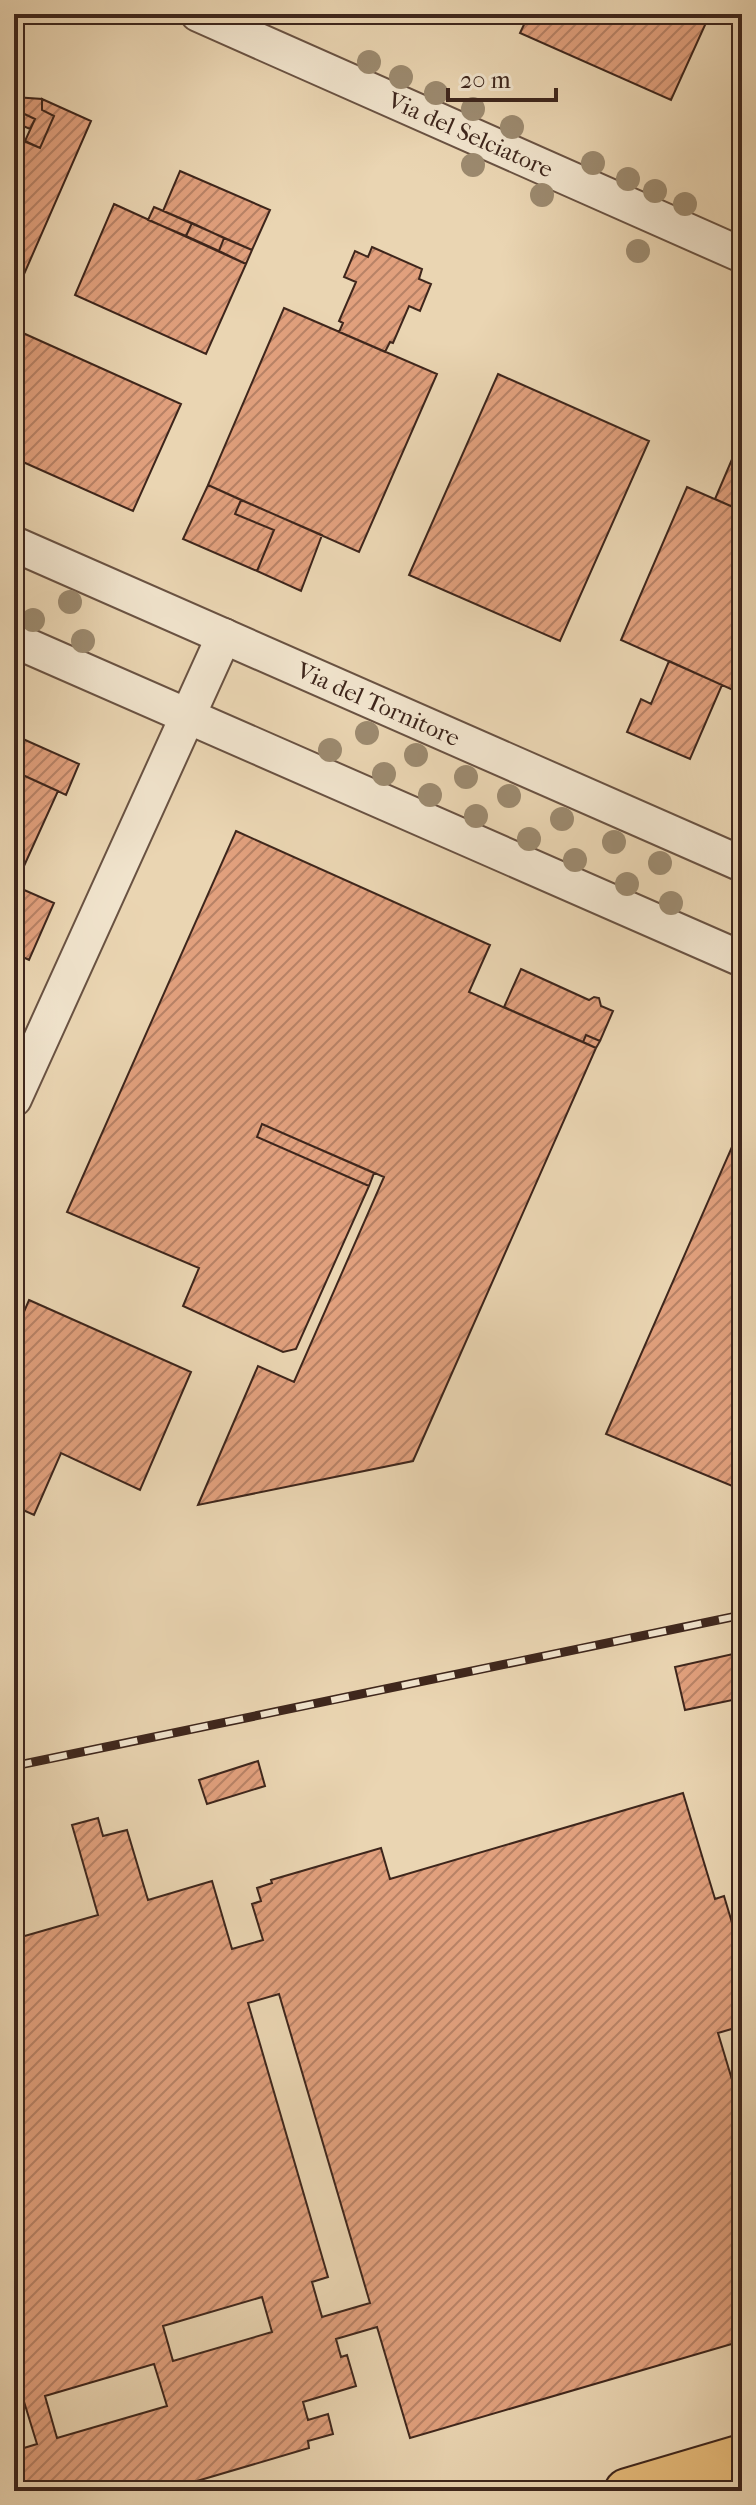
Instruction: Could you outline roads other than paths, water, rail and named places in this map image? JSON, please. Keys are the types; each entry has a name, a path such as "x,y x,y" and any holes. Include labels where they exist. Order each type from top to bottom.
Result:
{"main road":[{"path":"627,2491 742,2457"}],"street":[{"name":"Via del Selciatore","path":"198,14 742,255"},
{"name":"Via del Tornitore","path":"14,544 742,864"},
{"path":"14,1099 224,636"},
{"path":"14,640 742,959"}],"railway":[{"path":"14,1766 742,1615"}]}
